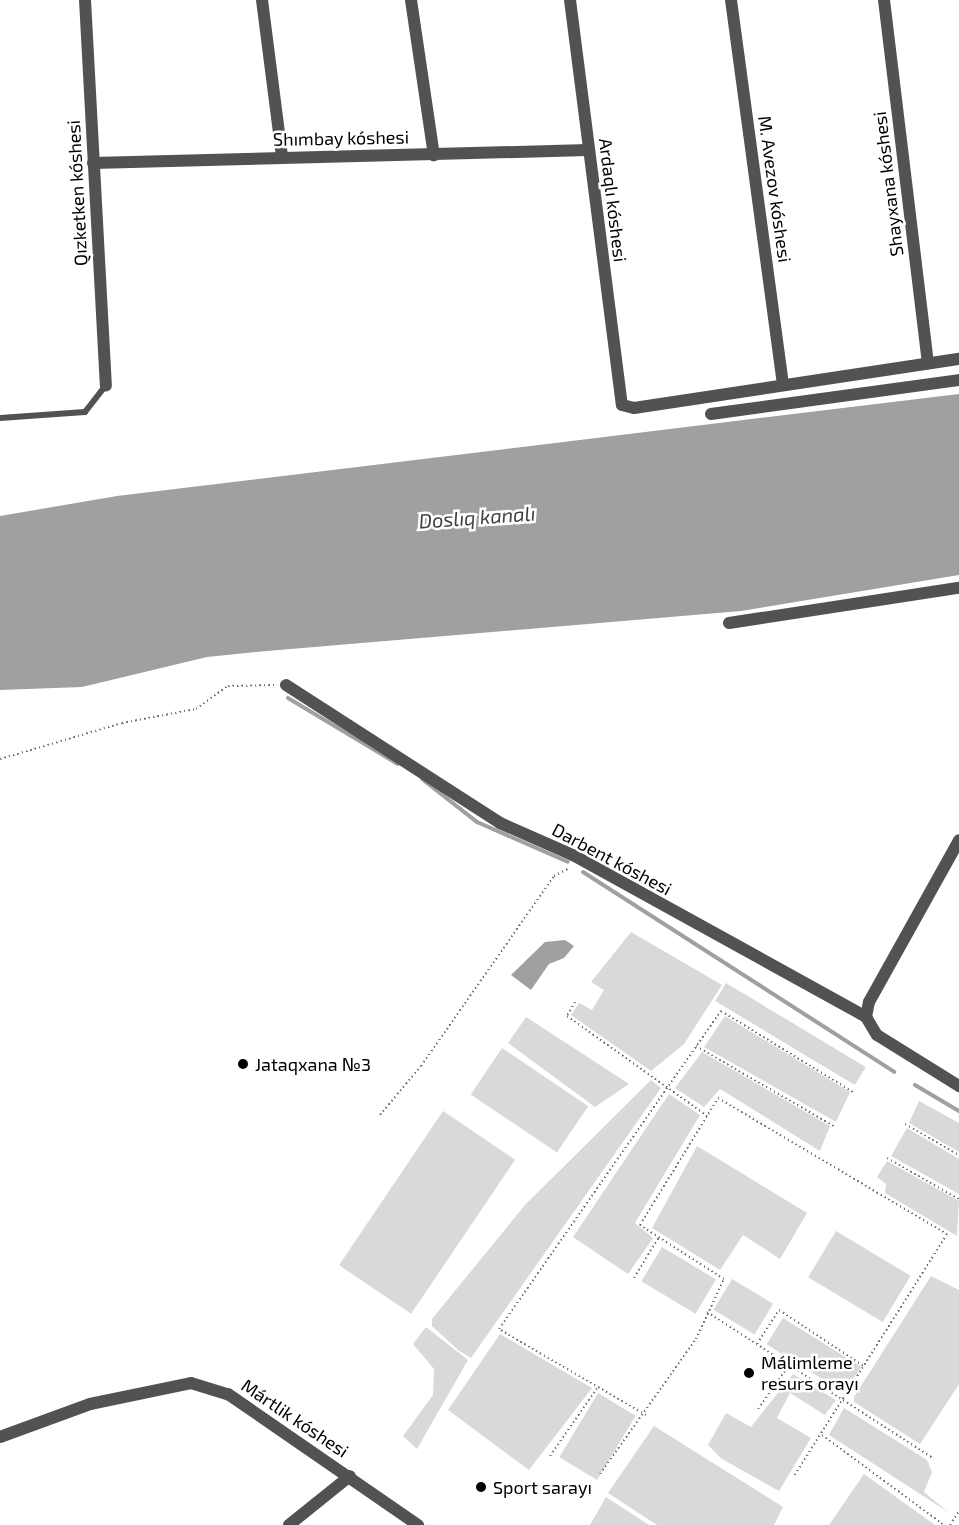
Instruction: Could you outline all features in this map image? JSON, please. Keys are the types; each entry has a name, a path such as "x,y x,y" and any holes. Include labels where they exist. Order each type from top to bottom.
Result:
{"street":[{"name":"Qızketken kóshesi","path":"85,0 106,385"},
{"path":"262,0 282,156"},
{"path":"411,0 434,155"},
{"name":"Ardaqlı kóshesi","path":"570,0 622,405 634,408 783,384"},
{"name":"M. Avezov kóshesi","path":"731,0 783,384"},
{"name":"Shayxana kóshesi","path":"884,0 928,363"},
{"name":"Shımbay kóshesi","path":"93,163 282,156 434,155 588,150"},
{"path":"783,384 959,359"},
{"path":"711,414 959,380"},
{"path":"729,623 959,588"},
{"name":"Darbent kóshesi","path":"286,685 500,823 582,860 866,1017 878,1035 959,1086"},
{"path":"866,1017 869,1002 959,840"},
{"name":"Mártlik kóshesi","path":"0,1437 90,1404 191,1383 228,1394 418,1525"},
{"path":"289,1525 350,1476"}],"lane":[{"path":"0,418 85,412 106,385"}],"path":[{"path":"0,759 122,723 196,709 228,686 286,685"},
{"path":"380,1115 421,1066 554,876 582,860"},
{"path":"575,1002 567,1016 707,1116"},
{"path":"646,1415 499,1329 721,1011 855,1093"},
{"path":"696,1046 835,1127"},
{"path":"600,1474 696,1339 706,1311 724,1279 640,1225 718,1098 947,1234 845,1401 794,1476"},
{"path":"905,1124 959,1155"},
{"path":"886,1158 959,1199"},
{"path":"634,1278 659,1237"},
{"path":"757,1344 779,1310 865,1367"},
{"path":"706,1311 934,1459"},
{"path":"758,1409 789,1365"},
{"path":"550,1456 598,1387"},
{"path":"822,1435 944,1525"},
{"path":"950,1525 959,1511"}],"shaded area":[{"path":"631,932 722,985 684,1044 651,1071 571,1015 579,1003 592,1010 604,990 591,982"},
{"path":"726,983 866,1067 855,1085 715,1001"},
{"path":"725,1016 850,1092 836,1122 704,1047"},
{"path":"526,1017 629,1084 595,1107 508,1043"},
{"path":"502,1048 588,1106 557,1153 471,1094"},
{"path":"702,1052 830,1126 820,1151 720,1089 704,1107 675,1088"},
{"path":"651,1080 661,1088 471,1358 458,1350 432,1326 432,1319 525,1205"},
{"path":"669,1094 700,1115 635,1223 653,1238 628,1274 573,1237"},
{"path":"919,1101 959,1123 959,1152 909,1123"},
{"path":"443,1111 515,1160 411,1314 339,1265"},
{"path":"907,1128 959,1159 959,1194 891,1156"},
{"path":"697,1146 807,1213 780,1259 743,1235 720,1270 652,1228"},
{"path":"887,1161 959,1201 957,1236 885,1193 886,1184 877,1177"},
{"path":"836,1231 911,1276 883,1322 808,1277"},
{"path":"662,1247 716,1279 695,1314 641,1281"},
{"path":"931,1276 959,1290 959,1384 920,1444 854,1402 854,1397"},
{"path":"732,1279 773,1304 755,1335 713,1310"},
{"path":"783,1318 861,1367 845,1393 767,1344"},
{"path":"426,1327 468,1360 417,1449 403,1436 433,1395 434,1369 413,1344"},
{"path":"500,1334 592,1388 529,1470 448,1410"},
{"path":"793,1374 836,1400 825,1415 790,1393 777,1418 811,1438 779,1491 722,1459 708,1445 726,1413 751,1427"},
{"path":"598,1393 636,1416 597,1480 559,1457"},
{"path":"844,1408 927,1460 932,1472 924,1492 948,1512 829,1435"},
{"path":"654,1426 783,1507 774,1525 657,1525 608,1493"},
{"path":"864,1474 935,1525 829,1525"},
{"path":"606,1497 649,1525 590,1525"}],"water":[{"name":"Doslıq kanalı","path":"959,394 959,575 741,611 207,657 82,687 0,690 0,516 117,496"},
{"path":"565,940 574,946 564,958 549,964 531,990 511,975 545,942"}],"waterway":[{"path":"288,698 398,764"},
{"path":"422,779 477,822 568,862"},
{"path":"583,872 894,1072"},
{"path":"915,1085 959,1111"}],"place":[{"name":"Jataqxana №3","path":"243,1064"},
{"name":"Málimleme resurs orayı","path":"749,1373"},
{"name":"Sport sarayı","path":"481,1487"}]}
